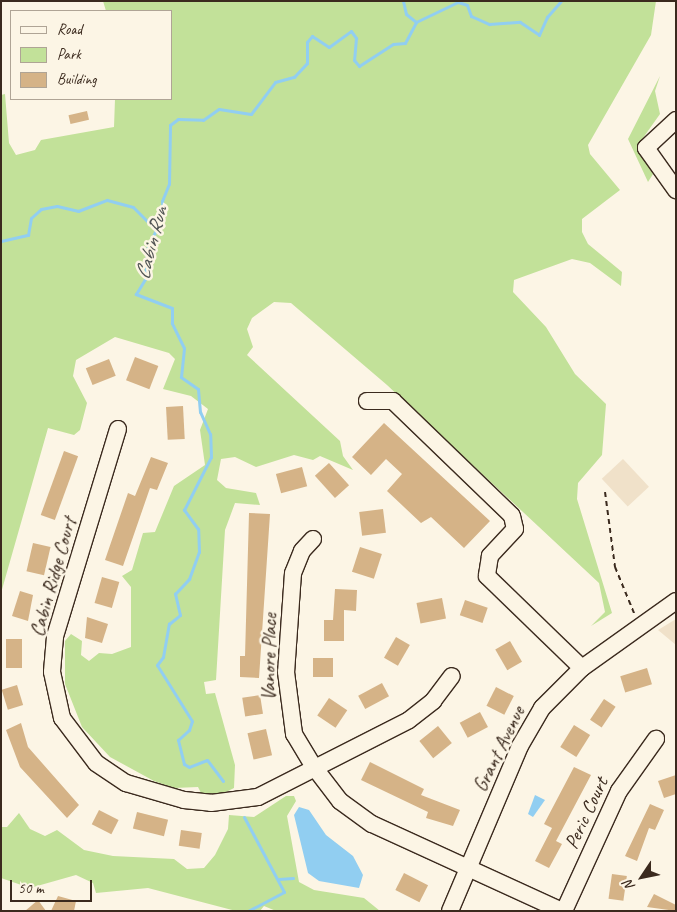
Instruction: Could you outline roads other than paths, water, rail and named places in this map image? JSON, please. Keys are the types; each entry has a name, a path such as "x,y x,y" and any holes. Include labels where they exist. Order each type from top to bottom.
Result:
{"street":[{"path":"676,120 646,148 676,190"},
{"path":"367,401 392,402 512,516 515,529 490,556 487,576 582,668"},
{"name":"Cabin Ridge Court","path":"118,429 55,637 52,672 62,718 96,763 126,783 184,800 211,803 258,797 409,720 433,701 452,676"},
{"name":"Vanore Place","path":"313,539 302,551 293,574 286,672 294,734 314,767 355,814 563,911"},
{"name":"Grant Avenue","path":"450,911 530,726 582,668 640,624 676,601"},
{"name":"Peric Court","path":"563,911 619,791 656,740"}],"water":[{"path":"535,795 545,800 533,817 528,814"},
{"path":"299,807 309,810 326,835 353,856 363,875 359,888 319,881 308,873 294,815"}],"waterway":[{"path":"403,1 406,14 416,22"},
{"name":"Cabin Run","path":"223,781 207,760 189,767 184,764 178,740 189,730 192,721 157,665 163,657 169,624 180,615 175,594 189,579 199,552 198,529 184,510 211,457 210,434 200,412 198,389 181,377 184,348 172,323 172,308 136,294 145,279 147,249 163,215 162,201 169,184 170,125 178,119 203,120 219,109 251,114 275,82 294,77 307,63 307,42 312,36 329,47 351,31 356,38 354,60 359,66 393,44 405,43 416,22 458,2 467,5 471,16 489,24 520,22 539,35 547,17 561,1"},
{"path":"1,241 28,235 31,218 41,209 57,206 78,211 107,200 133,207 154,228"},
{"name":"Cabin Run","path":"244,817 284,892 248,911"},
{"path":"279,879 293,878"}]}
